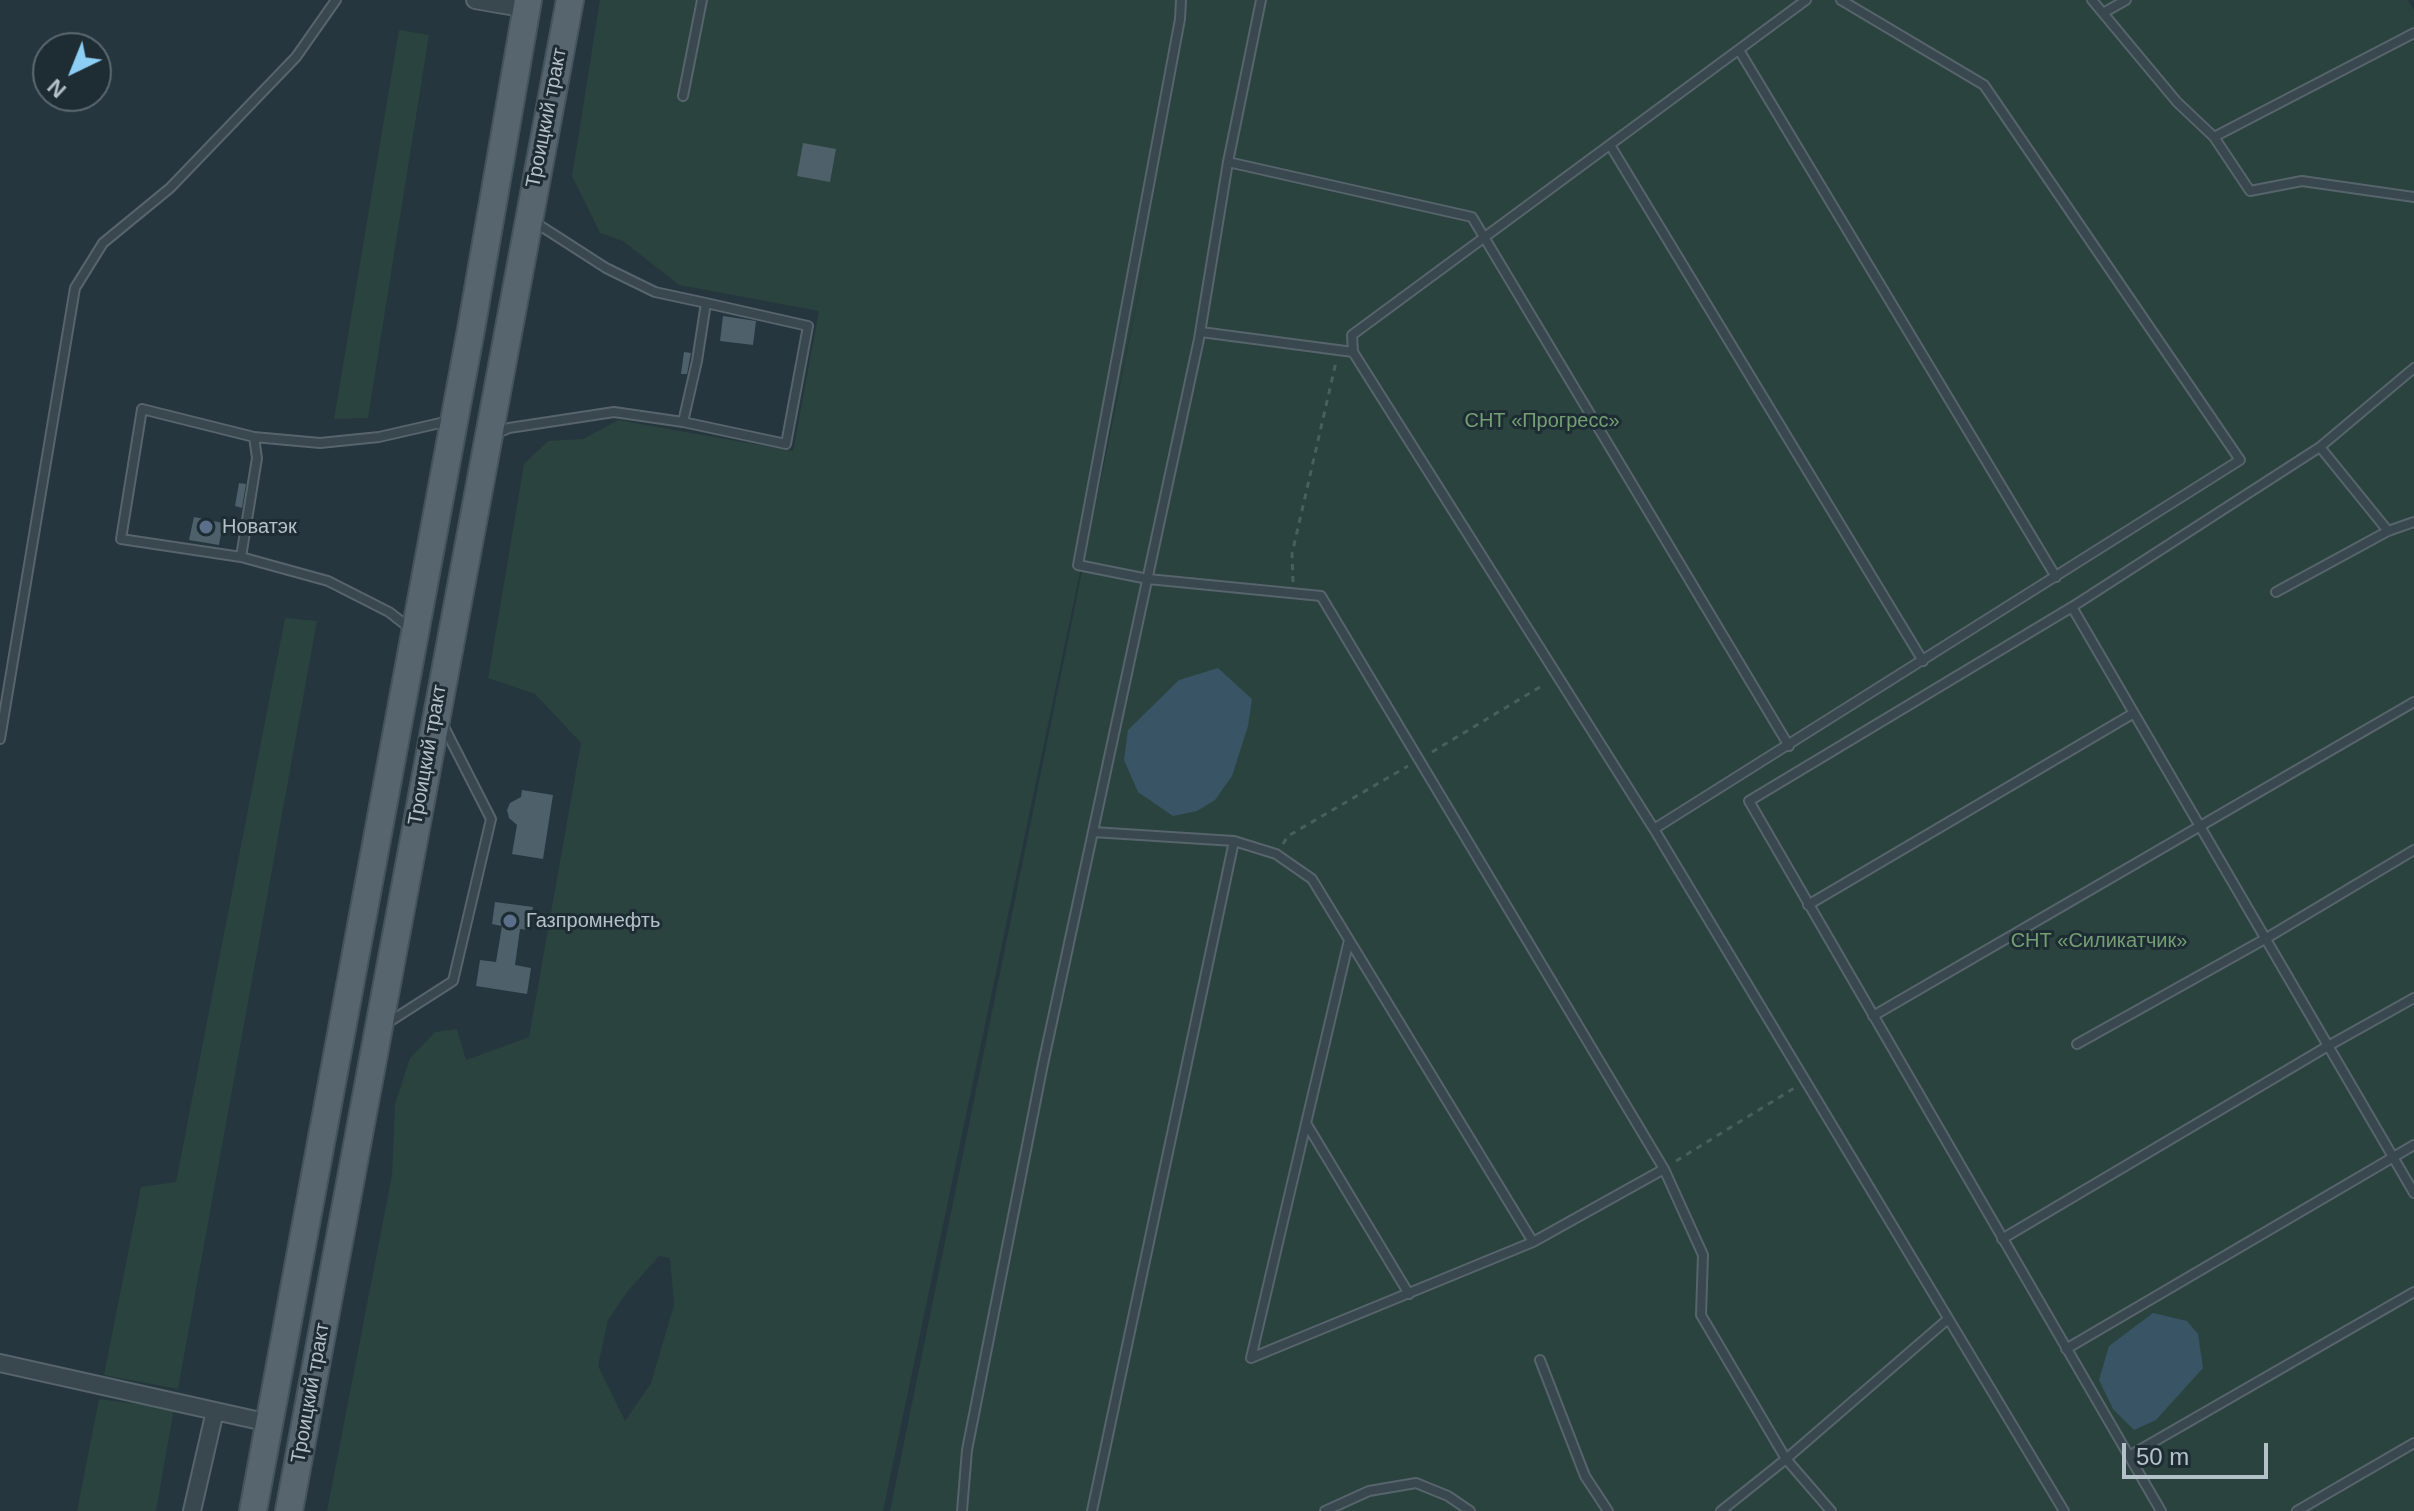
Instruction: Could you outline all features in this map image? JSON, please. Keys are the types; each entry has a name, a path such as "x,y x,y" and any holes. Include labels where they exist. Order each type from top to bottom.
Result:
{"main road":[{"name":"Троицкий тракт","path":"289,1511 570,0"},
{"name":"Троицкий тракт","path":"253,1511 528,4"}],"street":[{"path":"475,0 528,4"},
{"path":"0,1363 269,1423"},
{"path":"192,1511 215,1411"}],"lane":[{"path":"0,739 75,288 103,243 170,188 296,57 336,0"},
{"path":"683,96 702,0"},
{"path":"1181,0 1078,565 1148,579 1321,596 1664,1169 1703,1255 1701,1315 1786,1459 1831,1511"},
{"path":"962,1511 967,1450 1043,1064 1201,332 1228,162 1261,0"},
{"path":"1806,0 1352,335 1353,352 1654,829 2064,1511"},
{"path":"1654,829 2240,460 1984,85 1841,0"},
{"path":"2092,0 2177,102 2214,137 2250,191 2302,181 2414,197"},
{"path":"2103,13 2126,0"},
{"path":"2214,137 2414,33"},
{"path":"1739,50 2056,577"},
{"path":"1610,145 1923,661"},
{"path":"1228,162 1472,217 1789,746"},
{"path":"487,438 509,428 614,412 683,422 786,444 808,326 655,292 606,268 528,217"},
{"path":"683,422 706,303"},
{"path":"1201,332 1353,352"},
{"path":"2161,1511 1749,801 2072,607 2320,447 2414,368"},
{"path":"415,633 389,612 328,581 241,557 121,539 142,409 254,437 320,443 379,437 435,422 454,421"},
{"path":"241,557 257,458 254,437"},
{"path":"2320,447 2388,531"},
{"path":"2276,592 2388,531 2414,522"},
{"path":"2072,607 2414,1193"},
{"path":"1873,1016 2414,702"},
{"path":"378,1028 453,981 491,819 436,712"},
{"path":"1808,905 2134,713"},
{"path":"1093,832 1234,841 1276,854 1312,879 1533,1242"},
{"path":"1092,1511 1234,841"},
{"path":"2077,1044 2265,939 2414,850"},
{"path":"1349,940 1251,1358 1533,1242 1664,1169"},
{"path":"2002,1239 2414,998"},
{"path":"1306,1123 1409,1294"},
{"path":"2066,1349 2414,1145"},
{"path":"2129,1456 2414,1292"},
{"path":"1721,1511 1948,1319"},
{"path":"1540,1360 1585,1476 1608,1511"},
{"path":"2297,1511 2414,1443"},
{"path":"1325,1511 1369,1491 1416,1483 1448,1496 1470,1511"}],"path":[{"path":"1293,593 1292,554 1339,350"},
{"path":"1664,1169 1806,1081"}],"green space":[{"path":"600,0 2408,0 2414,11 2414,1511 890,1511 1152,229 883,1511 327,1511 392,1175 395,1104 410,1058 435,1032 457,1029 466,1060 529,1037 581,743 535,694 488,678 524,464 548,441 583,439 618,420 793,451 819,311 679,285 623,241 600,233 572,176","holes":["659,1256 670,1258 674,1305 651,1383 625,1421 598,1366 608,1320 627,1292"]},
{"path":"399,30 429,35 368,418 334,419"},
{"path":"285,618 317,621 178,1389 104,1375 141,1187 176,1182"},
{"path":"99,1399 174,1409 156,1511 77,1511"}],"water":[{"path":"1218,668 1252,699 1248,726 1232,776 1215,800 1197,811 1173,816 1138,792 1124,760 1128,730 1179,680"},
{"path":"2153,1313 2187,1321 2198,1334 2203,1368 2156,1420 2134,1430 2113,1409 2099,1380 2109,1346"}],"building":[{"path":"803,143 836,149 830,182 797,176"},
{"path":"723,316 756,321 753,345 720,341"},
{"path":"684,352 691,353 687,374 681,374"},
{"path":"239,483 246,484 242,508 235,506"},
{"path":"194,517 223,523 219,545 189,540"},
{"path":"522,790 553,795 543,859 512,854 517,825 509,818 507,810 510,803 521,797"},
{"path":"495,902 533,907 529,930 520,929 515,965 531,968 527,994 476,986 480,960 496,962 502,926 492,924"}],"place":[{"name":"Новатэк","path":"206,527"},
{"name":"Газпромнефть","path":"510,921"}],"park label":[{"name":"СНТ «Прогресс»","path":"1542,421"},
{"name":"СНТ «Силикатчик»","path":"2099,941"}]}
